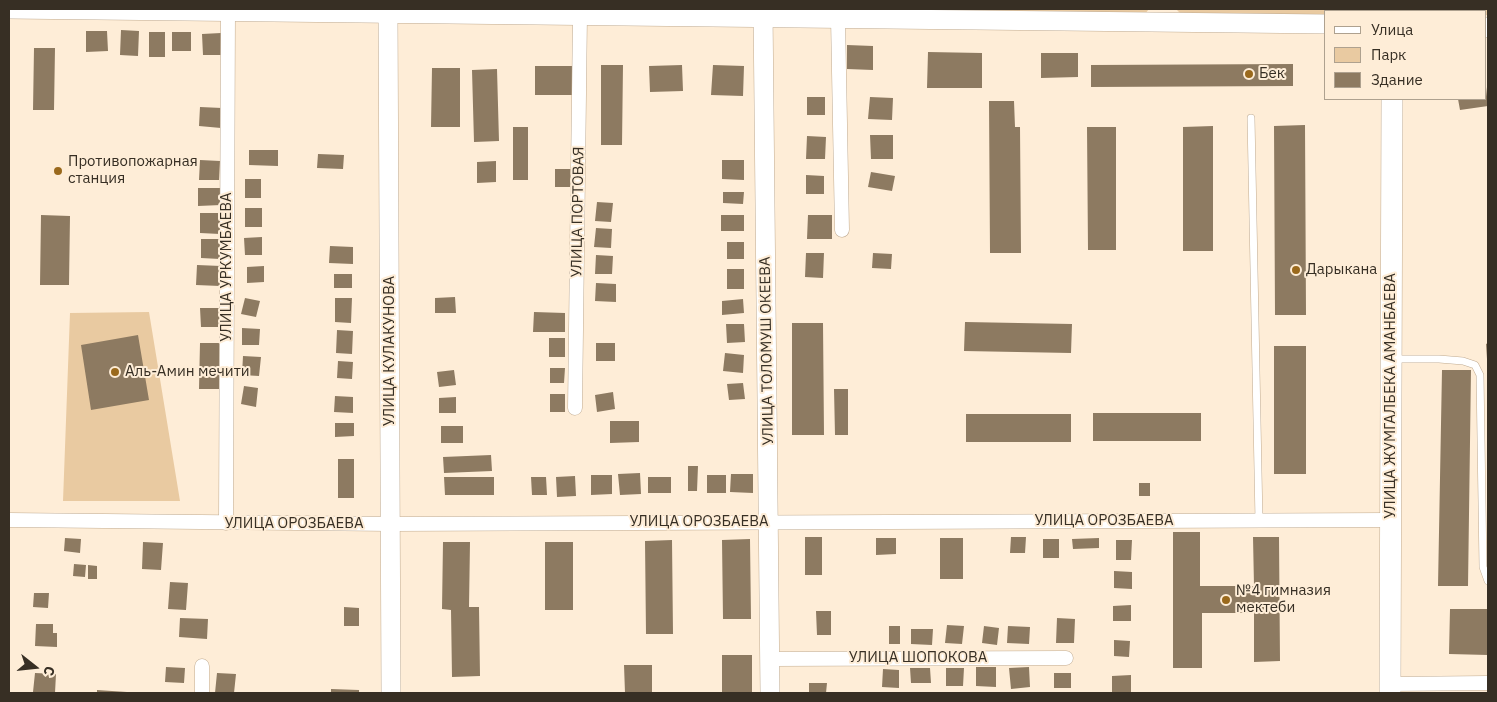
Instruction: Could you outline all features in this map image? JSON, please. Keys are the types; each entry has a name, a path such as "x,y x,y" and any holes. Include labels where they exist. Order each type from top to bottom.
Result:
{"main road":[{"name":"УЛИЦА ЖУМГАЛБЕКА АМАНБАЕВА","path":"1390,689 1392,100"}],"street":[{"path":"9,9 388,11 580,15 763,13 838,18 1161,16 1324,24"},
{"name":"УЛИЦА УРКУМБАЕВА","path":"226,523 228,11"},
{"name":"УЛИЦА КУЛАКУНОВА","path":"388,11 392,693"},
{"name":"УЛИЦА ТОЛОМУШ ОКЕЕВА","path":"763,13 770,693"},
{"name":"УЛИЦА ПОРТОВАЯ","path":"575,408 580,15"},
{"path":"838,18 842,230"},
{"name":"УЛИЦА ОРОЗБАЕВА","path":"9,520 390,524 1390,520"},
{"name":"УЛИЦА ШОПОКОВА","path":"770,659 1066,658"},
{"path":"202,666 202,693"},
{"path":"1390,689 1488,683"}],"lane":[{"path":"1251,118 1259,521"},
{"path":"1391,359 1463,361 1475,365 1480,375 1484,567 1488,581"}],"green space":[{"path":"803,9 1149,9 1144,15"},
{"path":"1176,9 1373,9 1324,10 1324,18 1181,14"},
{"path":"1430,9 1488,9 1488,15 1487,10"},
{"path":"149,312 180,501 63,501 70,313"}],"building":[{"path":"121,30 139,31 138,56 120,55"},
{"path":"86,31 107,31 108,51 86,52"},
{"path":"149,32 165,32 165,57 149,57"},
{"path":"172,32 191,32 191,51 172,51"},
{"path":"221,33 221,55 203,55 202,34"},
{"path":"847,45 873,46 873,70 847,69"},
{"path":"34,48 55,48 54,110 33,110"},
{"path":"928,52 982,53 982,88 927,88"},
{"path":"1041,53 1078,53 1078,77 1041,78"},
{"path":"1293,64 1293,86 1091,87 1091,65"},
{"path":"601,65 623,65 622,145 601,145"},
{"path":"682,65 683,91 650,92 649,66"},
{"path":"713,65 744,66 743,96 711,95"},
{"path":"535,66 572,66 572,95 535,95"},
{"path":"432,68 460,68 460,127 431,127"},
{"path":"497,69 499,141 474,142 472,70"},
{"path":"1487,96 1488,106 1460,110 1458,100 1487,100"},
{"path":"807,97 825,97 825,115 807,115"},
{"path":"870,97 893,98 892,120 868,119"},
{"path":"989,101 1014,101 1015,127 1020,127 1021,253 990,253"},
{"path":"200,107 222,108 221,128 199,126"},
{"path":"1305,125 1306,315 1275,315 1274,126"},
{"path":"1213,126 1213,251 1183,251 1183,127"},
{"path":"513,127 528,127 528,180 513,180"},
{"path":"1087,127 1116,127 1116,250 1088,250"},
{"path":"870,135 893,135 893,159 871,159"},
{"path":"807,136 826,137 825,159 806,159"},
{"path":"249,150 278,150 278,166 249,165"},
{"path":"318,154 344,155 343,169 317,168"},
{"path":"200,160 220,161 219,180 199,180"},
{"path":"722,160 744,160 744,180 722,179"},
{"path":"496,161 496,182 477,183 477,162"},
{"path":"555,169 571,169 570,187 555,187"},
{"path":"871,172 895,176 892,191 868,187"},
{"path":"806,175 824,176 824,194 806,194"},
{"path":"245,179 261,179 261,198 245,198"},
{"path":"198,188 221,188 221,205 198,206"},
{"path":"723,192 744,192 743,204 723,203"},
{"path":"597,202 613,203 611,222 595,221"},
{"path":"245,208 262,208 262,227 245,227"},
{"path":"200,213 220,213 220,234 200,233"},
{"path":"41,215 70,216 69,285 40,285"},
{"path":"721,215 744,215 744,231 721,231"},
{"path":"808,215 832,215 832,239 807,239"},
{"path":"596,228 612,229 611,248 594,247"},
{"path":"262,237 262,255 245,255 244,238"},
{"path":"201,239 221,239 220,259 201,258"},
{"path":"727,242 744,242 744,259 727,259"},
{"path":"330,246 353,247 353,264 329,263"},
{"path":"806,253 824,253 823,278 805,277"},
{"path":"873,253 892,254 891,269 872,268"},
{"path":"596,255 613,256 612,274 595,274"},
{"path":"197,265 221,266 220,286 196,285"},
{"path":"264,266 264,282 247,283 247,267"},
{"path":"727,269 744,269 744,289 727,289"},
{"path":"334,274 352,274 352,288 334,288"},
{"path":"596,283 616,284 616,302 595,301"},
{"path":"455,297 456,313 435,313 435,298"},
{"path":"245,298 260,301 256,317 241,314"},
{"path":"335,298 352,298 351,323 335,322"},
{"path":"743,299 744,313 722,315 722,301"},
{"path":"200,308 219,308 219,327 201,327"},
{"path":"534,312 565,313 565,332 533,332"},
{"path":"965,322 1072,324 1071,353 964,351"},
{"path":"792,323 823,323 824,435 792,435"},
{"path":"726,324 744,324 745,342 727,343"},
{"path":"242,328 260,329 259,345 242,345"},
{"path":"337,330 353,331 352,354 336,353"},
{"name":"Аль-Амин мечити","path":"138,335 149,400 91,410 81,345"},
{"path":"549,338 565,338 565,357 549,357"},
{"path":"200,343 220,343 219,389 199,389"},
{"path":"596,343 615,343 615,361 596,361"},
{"path":"1488,343 1488,359 1487,359 1486,344"},
{"path":"1274,346 1306,346 1306,474 1274,474"},
{"path":"725,353 744,355 743,373 723,371"},
{"path":"243,356 261,357 259,376 242,375"},
{"path":"338,361 353,362 352,379 337,378"},
{"path":"550,368 565,368 564,383 550,383"},
{"path":"454,370 456,385 439,387 437,372"},
{"path":"1442,370 1471,370 1468,586 1438,586"},
{"path":"743,383 745,399 729,400 727,384"},
{"path":"244,386 258,388 256,407 241,404"},
{"path":"834,389 848,389 848,435 835,435"},
{"path":"613,392 615,409 597,412 595,395"},
{"path":"550,394 565,394 565,412 550,412"},
{"path":"335,396 353,397 353,413 334,412"},
{"path":"456,397 456,413 439,413 439,398"},
{"path":"1093,413 1201,413 1201,441 1093,441"},
{"path":"966,414 1071,414 1071,442 966,442"},
{"path":"610,421 639,421 639,442 610,443"},
{"path":"335,423 354,423 354,436 335,437"},
{"path":"441,426 463,426 463,443 441,443"},
{"path":"491,455 492,471 444,473 443,457"},
{"path":"338,459 354,459 354,498 338,498"},
{"path":"688,466 698,466 697,491 688,491"},
{"path":"640,473 641,494 620,495 618,474"},
{"path":"731,474 753,474 753,493 730,492"},
{"path":"591,475 612,475 612,494 591,495"},
{"path":"707,475 726,475 726,493 707,493"},
{"path":"575,476 576,496 557,497 556,477"},
{"path":"444,477 494,477 494,495 445,495"},
{"path":"531,477 546,477 547,495 532,495"},
{"path":"648,477 671,477 671,493 648,493"},
{"path":"1139,483 1150,483 1150,496 1139,496"},
{"name":"№4 гимназия мектеби","path":"1173,532 1200,532 1200,586 1254,586 1253,537 1279,537 1280,661 1254,662 1254,613 1202,613 1202,668 1173,668"},
{"path":"805,537 822,537 822,575 805,575"},
{"path":"1011,537 1026,537 1025,553 1010,553"},
{"path":"65,538 81,539 80,553 64,551"},
{"path":"876,538 896,538 896,554 876,555"},
{"path":"940,538 963,538 963,579 940,579"},
{"path":"1099,538 1099,548 1073,549 1072,539"},
{"path":"750,539 751,619 723,619 722,540"},
{"path":"1043,539 1059,539 1059,558 1043,558"},
{"path":"672,540 673,634 646,634 645,541"},
{"path":"1116,540 1132,540 1131,560 1116,560"},
{"path":"143,542 163,543 161,570 142,569"},
{"path":"443,542 470,542 469,607 479,607 480,676 452,677 451,610 442,609"},
{"path":"545,542 573,542 573,610 545,610"},
{"path":"74,564 86,565 85,577 73,576"},
{"path":"88,565 97,566 97,579 88,579"},
{"path":"1114,571 1132,572 1132,589 1114,588"},
{"path":"170,582 188,583 186,610 168,609"},
{"path":"34,593 49,593 48,608 33,607"},
{"path":"1131,605 1131,621 1113,621 1113,606"},
{"path":"344,607 359,608 359,626 344,626"},
{"path":"1450,609 1488,609 1488,655 1449,654"},
{"path":"816,611 831,611 831,635 817,635"},
{"path":"180,618 208,619 207,639 179,637"},
{"path":"1057,618 1075,619 1074,643 1056,643"},
{"path":"36,624 53,624 53,633 57,633 57,647 35,646"},
{"path":"947,625 964,626 962,644 945,643"},
{"path":"889,626 900,626 900,644 889,644"},
{"path":"984,626 999,628 997,645 982,643"},
{"path":"1008,626 1030,627 1029,644 1007,643"},
{"path":"911,629 933,629 932,645 911,644"},
{"path":"1114,640 1130,641 1129,657 1114,656"},
{"path":"722,655 752,655 752,693 722,693"},
{"path":"624,665 652,665 652,693 625,693"},
{"path":"166,667 185,668 184,683 165,682"},
{"path":"976,667 996,667 996,687 976,686"},
{"path":"1029,667 1030,687 1011,689 1009,668"},
{"path":"910,668 930,668 931,683 911,683"},
{"path":"946,668 964,668 963,686 946,686"},
{"path":"883,669 899,670 899,688 882,687"},
{"path":"35,673 56,674 55,693 33,692"},
{"path":"217,673 236,674 234,693 215,693"},
{"path":"1054,673 1071,673 1071,688 1054,688"},
{"path":"1131,675 1131,692 1112,692 1112,676"},
{"path":"809,683 827,683 826,693 809,693"},
{"path":"331,689 359,690 359,693 331,693"},
{"path":"97,690 127,692 127,693 97,693"}],"place":[{"name":"Бек","path":"1249,74"},
{"name":"Противопожарная станция","path":"58,171"},
{"name":"Дарыкана","path":"1296,270"},
{"name":"Аль-Амин мечити","path":"115,372"},
{"name":"№4 гимназия мектеби","path":"1226,600"}]}
